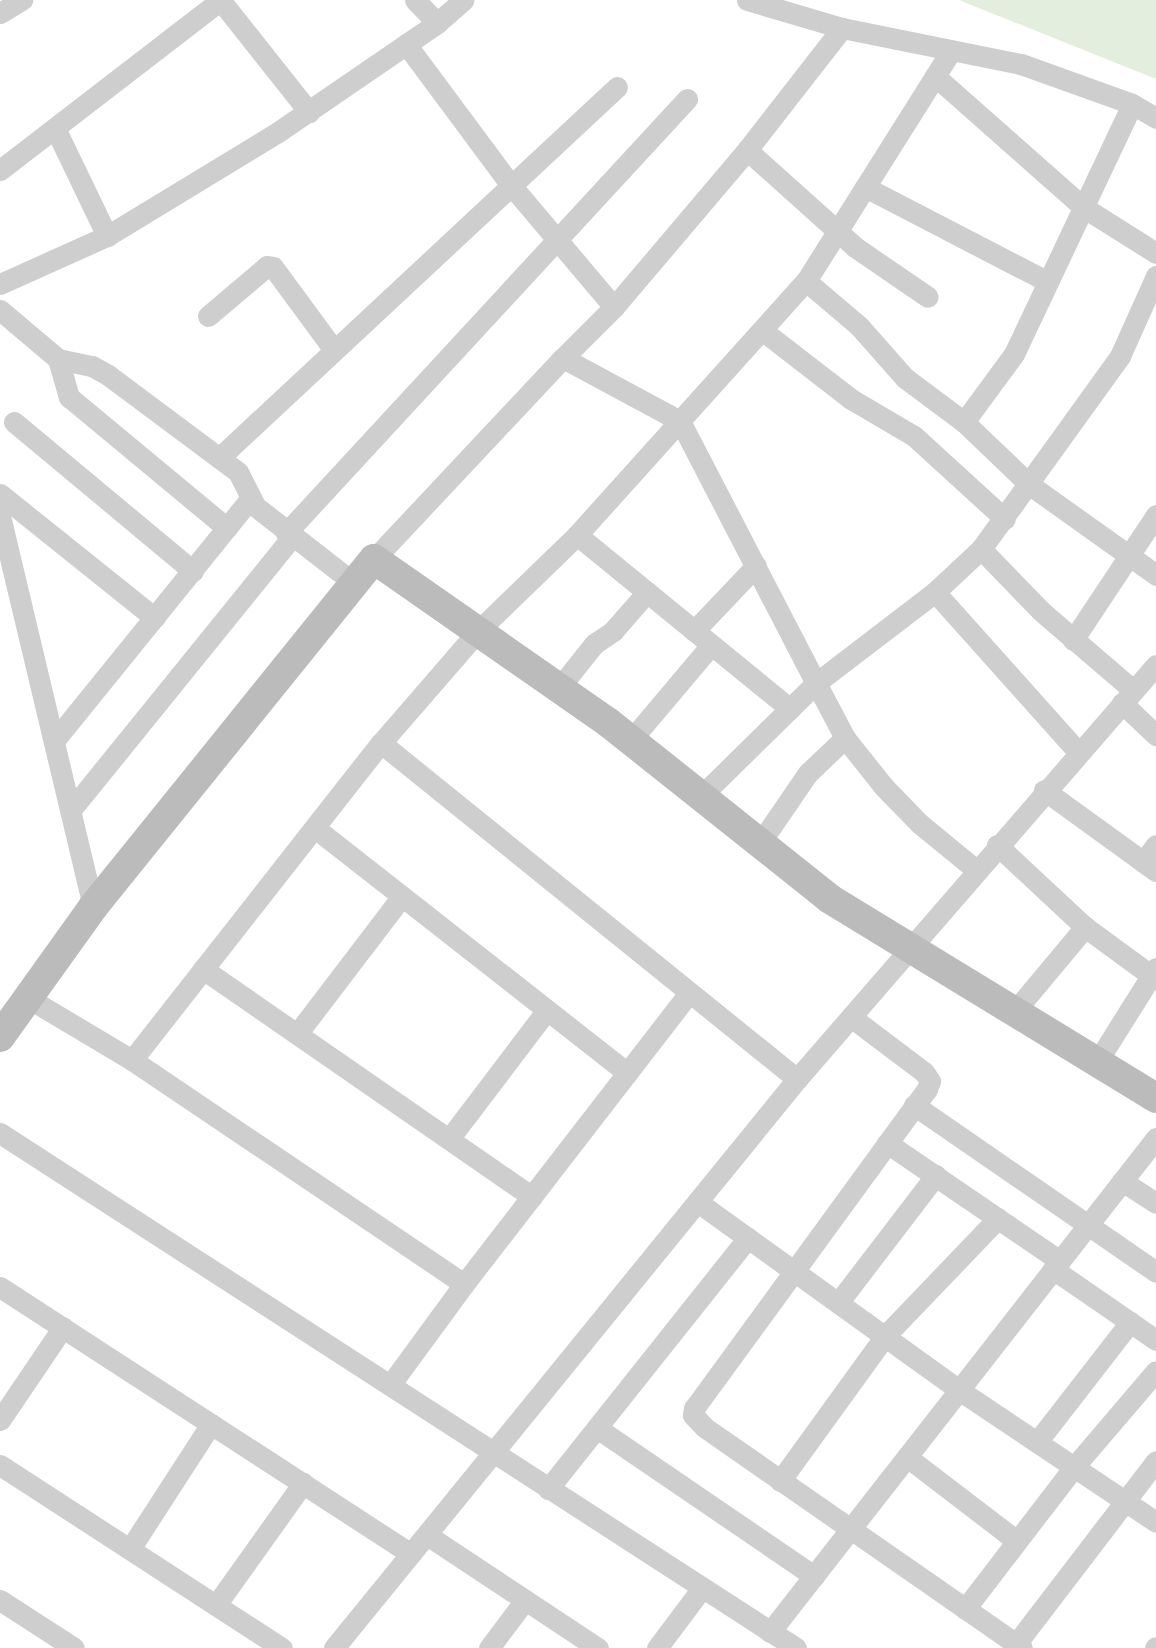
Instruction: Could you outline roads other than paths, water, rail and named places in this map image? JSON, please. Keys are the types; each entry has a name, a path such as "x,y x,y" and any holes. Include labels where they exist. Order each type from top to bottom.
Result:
{"street":[{"path":"0,13 22,0"},
{"path":"0,170 56,130 221,0 309,112"},
{"path":"415,0 437,23"},
{"path":"0,284 107,236 309,112 437,23 463,0"},
{"path":"747,0 842,28 1021,64 1132,104 1156,118"},
{"path":"0,1037 93,907 374,559 614,307 747,150 842,28"},
{"path":"406,44 510,184 614,307"},
{"path":"132,1060 381,743 478,631 577,535 806,281 951,51"},
{"path":"935,76 1083,207 1156,253"},
{"path":"219,458 617,87"},
{"path":"70,811 289,536 555,236 687,99"},
{"path":"964,422 1014,354 1132,104"},
{"path":"56,130 107,236"},
{"path":"747,150 870,259 928,297"},
{"path":"865,187 1048,282"},
{"path":"208,316 267,267 273,267 334,350"},
{"path":"701,796 816,683 935,592 981,549 1030,485 1120,356 1156,276"},
{"path":"806,281 859,326 905,377 964,422 1030,485 1133,555 1156,575"},
{"path":"0,310 58,359 92,366 108,375 219,458 245,480 250,500 289,536 354,583"},
{"path":"763,331 851,399 914,436 1004,519"},
{"path":"563,358 680,421 845,738 919,823 975,869"},
{"path":"58,359 69,397 227,528"},
{"path":"14,422 193,571"},
{"path":"0,495 155,618"},
{"path":"54,741 250,500"},
{"path":"1073,640 1133,555 1156,515"},
{"path":"0,516 93,907"},
{"path":"577,535 790,709"},
{"path":"981,549 1128,697 1156,736"},
{"path":"374,559 631,740 830,899 1156,1098"},
{"path":"694,631 756,566"},
{"path":"559,688 594,644 613,631 647,592"},
{"path":"935,592 1078,752"},
{"path":"631,740 711,645"},
{"path":"334,1648 495,1455 797,1079 975,869 1156,665"},
{"path":"760,843 808,773 845,738"},
{"path":"381,743 797,1079"},
{"path":"1044,790 1152,859"},
{"path":"315,828 627,1073"},
{"path":"998,845 1085,927 1154,974 1097,1062"},
{"path":"297,1034 402,897"},
{"path":"1014,1012 1085,927"},
{"path":"202,969 532,1197"},
{"path":"390,1385 464,1284 689,992"},
{"path":"28,998 132,1060 464,1284"},
{"path":"449,1139 547,1010"},
{"path":"850,1017 929,1076 927,1089 693,1415 704,1427 780,1481 1019,1646 1156,1461"},
{"path":"914,1105 1156,1272"},
{"path":"0,1133 796,1648"},
{"path":"771,1632 1156,1138"},
{"path":"887,1143 998,1218 1156,1340"},
{"path":"838,1303 936,1175"},
{"path":"1122,1181 1156,1203"},
{"path":"699,1203 959,1390 1123,1503 1156,1522"},
{"path":"780,1481 885,1336 998,1218"},
{"path":"548,1489 748,1238"},
{"path":"0,1287 411,1554"},
{"path":"1037,1442 1130,1322"},
{"path":"0,1420 63,1326"},
{"path":"965,1609 1074,1467 1156,1371"},
{"path":"130,1549 211,1424"},
{"path":"597,1428 814,1576"},
{"path":"907,1457 1017,1542"},
{"path":"0,1465 282,1648"},
{"path":"216,1605 303,1483"},
{"path":"427,1535 598,1648"},
{"path":"657,1648 702,1588"},
{"path":"0,1600 48,1641 74,1648"},
{"path":"489,1648 525,1600"}]}
